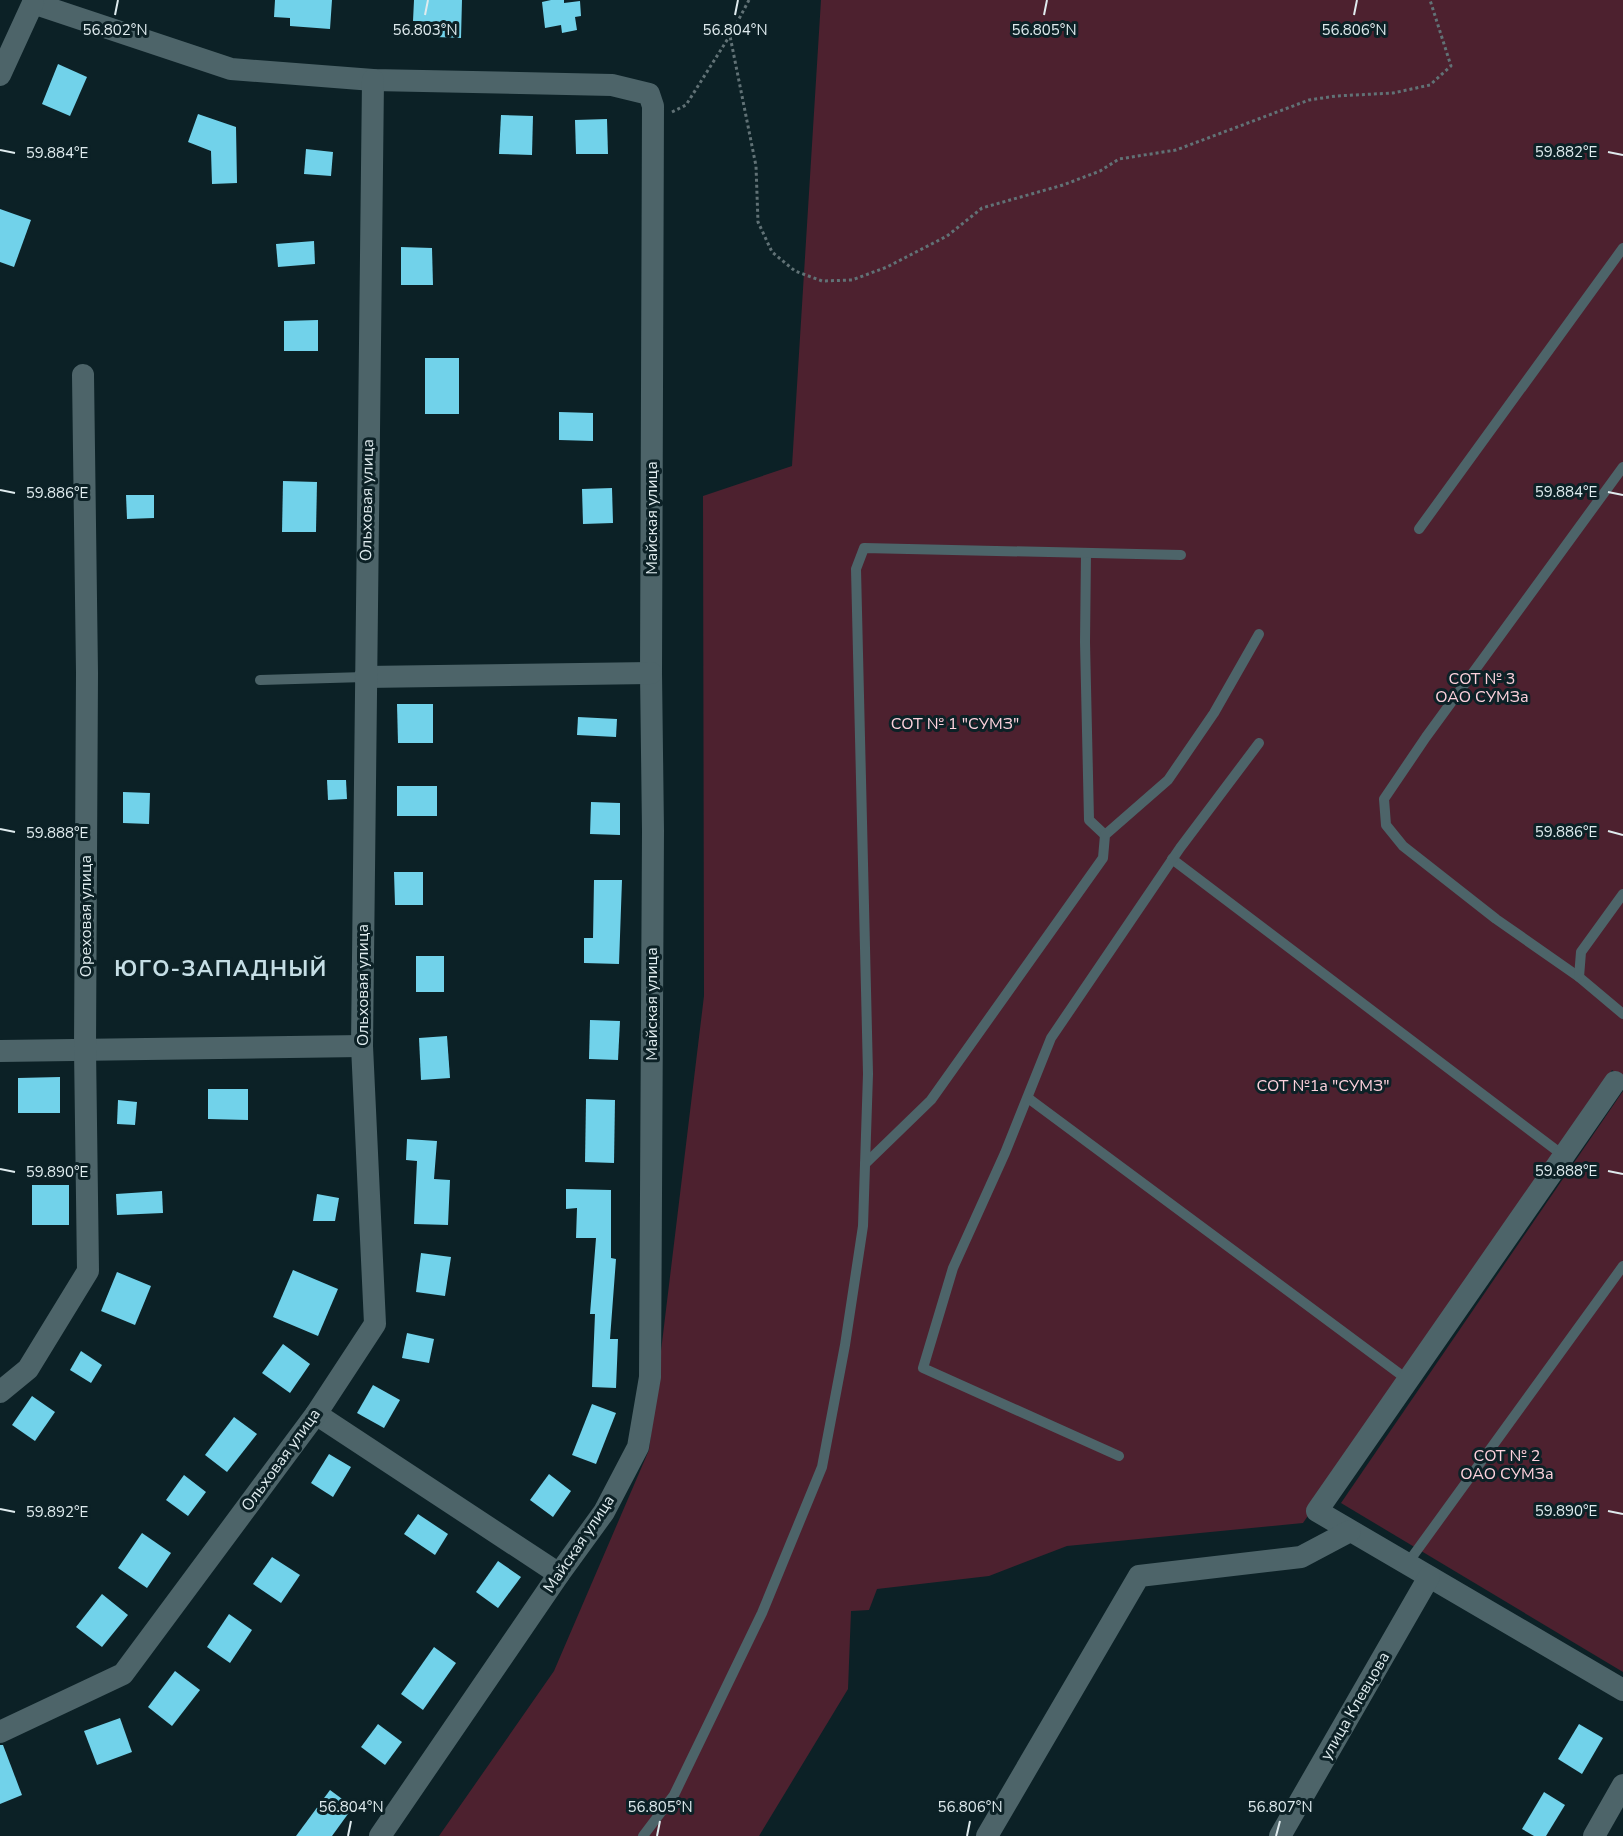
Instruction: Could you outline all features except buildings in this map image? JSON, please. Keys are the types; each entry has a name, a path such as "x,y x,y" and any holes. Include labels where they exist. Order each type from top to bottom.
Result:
{"street":[{"path":"0,75 32,1 231,69 373,80"},
{"name":"Майская улица","path":"373,80 612,85 650,94 653,106 650,1377 638,1447 604,1512 380,1836"},
{"name":"Ольховая улица","path":"0,1732 123,1674 316,1414 375,1324 362,1046 373,80"},
{"name":"Ореховая улица","path":"0,1392 28,1369 88,1271 85,1049 87,673 82,375"},
{"path":"365,677 651,673"},
{"path":"0,1051 362,1046"},
{"path":"1619,1077 1317,1511 1623,1690"},
{"path":"316,1414 559,1574"},
{"path":"987,1836 1138,1576 1301,1557 1350,1531"},
{"name":"улица Клевцова","path":"1280,1836 1429,1577"},
{"path":"1594,1836 1623,1785"}],"lane":[{"path":"1419,529 1623,248"},
{"path":"1623,467 1426,737 1384,799 1386,825 1403,846 1496,919 1579,977 1623,1014"},
{"path":"643,1836 674,1795 762,1613 822,1467 844,1345 863,1226 865,1164 867,1074 856,569 864,548 1181,555"},
{"path":"1086,553 1085,642 1089,820 1105,835"},
{"path":"865,1164 931,1100 1103,858 1105,835 1168,780 1214,713 1259,633"},
{"path":"260,680 365,677"},
{"path":"1119,1456 923,1368 953,1268 1028,1098 1051,1038 1172,859 1258,743"},
{"path":"1172,859 1565,1156"},
{"path":"1579,977 1581,952 1623,894"},
{"path":"1028,1098 1408,1380"},
{"path":"1407,1564 1623,1266"}],"path":[{"path":"653,123 686,105 730,36 749,0"},
{"path":"730,36 756,166 758,222 772,252 795,271 822,281 852,280 887,267 947,237 982,208 1063,185 1100,171 1119,159 1176,150 1309,100 1392,93 1430,86 1451,66 1430,0"}],"green space":[{"path":"821,0 1623,0 1623,1078 1612,1070 1303,1523 1067,1546 989,1576 877,1589 869,1610 851,1611 848,1689 759,1836 439,1836 554,1671 649,1450 704,996 703,496 792,466"},
{"name":"СОТ № 2 ОАО СУМЗа","path":"1623,1091 1623,1672 1341,1503"}],"district":[{"name":"ЮГО-ЗАПАДНЫЙ","path":"221,969"}],"park label":[{"name":"СОТ № 3 ОАО СУМЗа","path":"1482,688"},
{"name":"СОТ № 1 \"СУМЗ\"","path":"955,724"},
{"name":"СОТ №1а \"СУМЗ\"","path":"1323,1086"}]}
